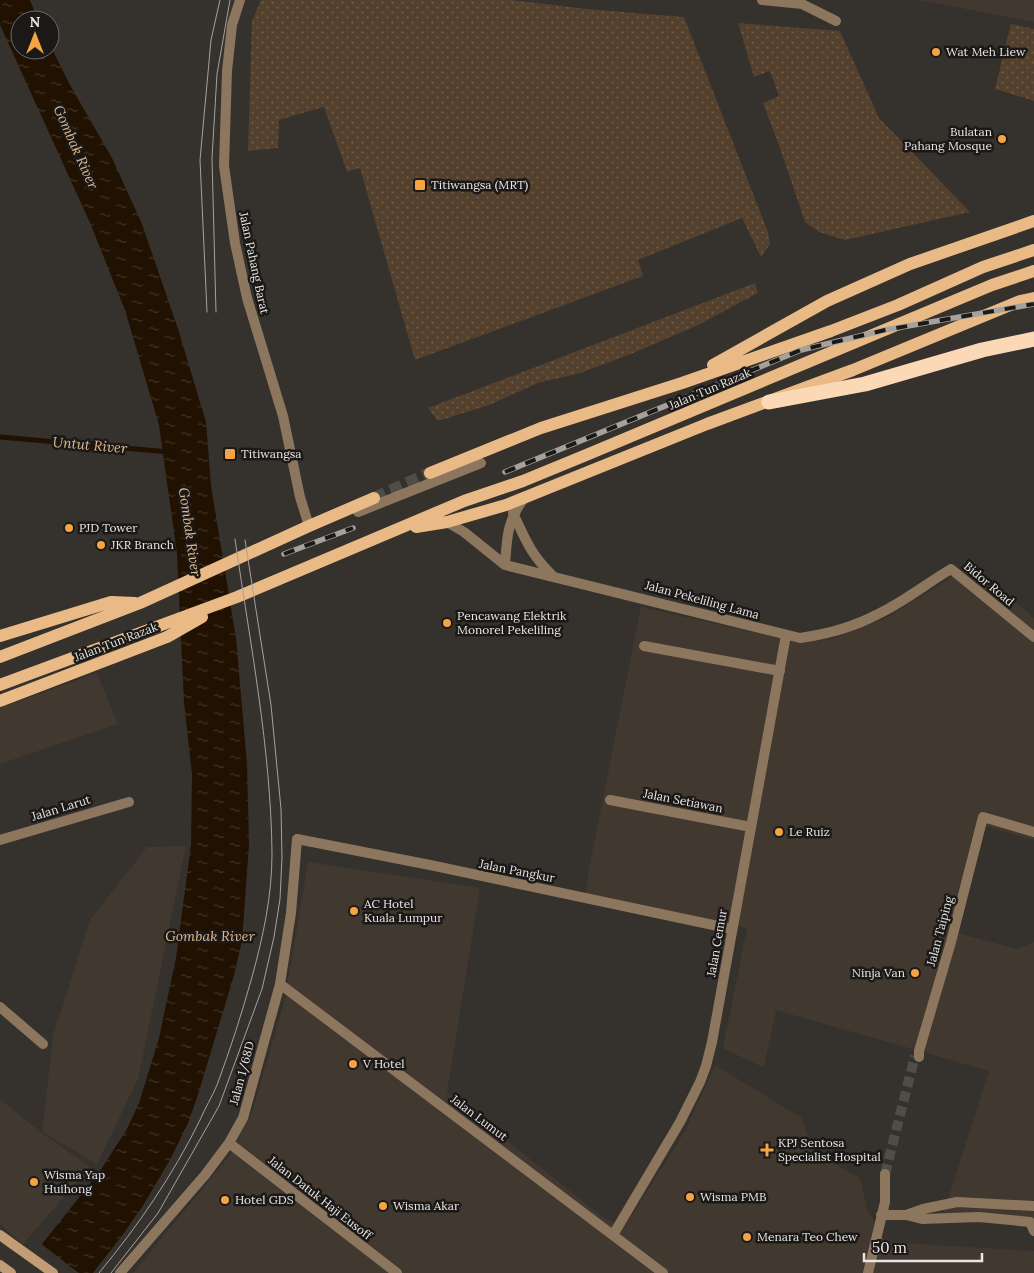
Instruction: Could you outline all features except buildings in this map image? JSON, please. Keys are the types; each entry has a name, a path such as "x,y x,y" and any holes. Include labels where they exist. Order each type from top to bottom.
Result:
{"highway":[{"path":"769,402 865,384 982,350 1034,339"}],"main road":[{"path":"682,382 827,301 910,264 1034,223"},
{"name":"Jalan Tun Razak","path":"430,473 541,428 831,331 983,267 1034,250"},
{"name":"Jalan Tun Razak","path":"0,701 165,631 237,597 464,501 523,481 591,454 907,321 1034,271"},
{"name":"Jalan Tun Razak","path":"396,530 447,522 506,505 707,424 852,370 1020,301 1034,298"},
{"path":"0,657 140,603 374,498"},
{"path":"0,636 111,602 140,603"},
{"name":"Jalan Tun Razak","path":"0,685 66,661 165,631"},
{"path":"0,1235 53,1273"}],"street":[{"name":"Jalan Pahang Barat","path":"240,0 232,25 226,71 224,166 235,243 247,298 283,416 300,497 309,526"},
{"path":"762,0 809,3 836,21"},
{"path":"358,512 481,463"},
{"path":"505,565 508,534 513,513 524,498"},
{"path":"513,513 529,549 539,562 555,577"},
{"name":"Jalan Pekeliling Lama","path":"447,522 464,532 505,565 633,595 800,638 822,635 867,620 951,568"},
{"name":"Bidor Road","path":"951,568 1034,637"},
{"name":"Jalan Cemur","path":"613,1235 680,1122 706,1066 712,1042 786,635"},
{"path":"644,646 780,671"},
{"name":"Jalan Setiawan","path":"610,800 751,827"},
{"name":"Jalan Larut","path":"0,840 129,802"},
{"name":"Jalan Taiping","path":"918,1055 951,942 983,817 1034,832"},
{"name":"Jalan Pangkur","path":"296,839 732,929"},
{"name":"Jalan 1/68D","path":"120,1273 205,1176 229,1143 243,1118 280,984 291,913 296,839"},
{"name":"Jalan Lumut","path":"280,984 663,1273"},
{"path":"0,1007 43,1044"},
{"name":"Jalan Datuk Haji Eusoff","path":"229,1143 397,1273"},
{"path":"868,1273 884,1202 887,1178"},
{"path":"906,1215 923,1209 958,1202 1034,1206"},
{"path":"881,1215 906,1215 922,1219 979,1217 1030,1222 1034,1231"}],"shaded area":[{"path":"261,0 512,0 587,9 684,17 768,232 770,244 761,257 742,218 638,260 643,276 415,360 360,168 347,172 324,107 279,120 278,148 248,151 252,21"},
{"path":"919,0 1034,0 1034,22"},
{"path":"738,23 840,31 879,118 970,212 845,240 819,232 805,222 763,103 779,96 770,71 754,77"},
{"path":"1011,24 1034,29 1034,101 995,89"},
{"path":"755,283 758,293 698,325 631,354 580,373 538,383 489,405 438,421 428,408"},
{"path":"971,565 1034,618 1034,840 985,826 958,933 1017,949 1034,942 1034,1224 942,1218 989,1071 776,1010 764,1068 723,1048 747,928 586,893 588,874 641,607 797,642 832,639 888,617"},
{"path":"97,673 118,724 0,764 0,708"},
{"path":"186,846 138,1079 97,1164 42,1132 53,1036 90,920 147,847"},
{"path":"308,862 480,888 447,1093 603,1217 624,1227 685,1131 715,1065 802,1118 812,1151 860,1178 868,1211 886,1242 1034,1251 1034,1273 133,1273 230,1155 253,1110 285,999"},
{"path":"0,1099 42,1133 90,1167 23,1244 0,1224"}],"water":[{"name":"Gombak River","path":"0,0 30,0 34,10 10,10 10,47 0,25"},
{"name":"Gombak River","path":"16,60 58,60 112,158 142,224 178,329 206,422 211,486 236,638 247,764 249,845 242,941 234,975 197,1098 188,1123 171,1158 144,1204 93,1273 19,1273 100,1171 127,1129 139,1103 159,1038 176,958 191,845 192,774 184,703 177,554 159,425 125,310 91,225"}],"pier":[{"path":"40,1243 79,1273 17,1273"}],"waterway":[{"name":"Untut River","path":"0,437 169,452"}],"tunnel":[{"path":"374,498 430,473"},
{"path":"885,1174 915,1056"}],"tram line":[{"path":"207,312 200,160 211,40 220,0"},
{"path":"216,312 212,158 217,74 230,0"},
{"path":"99,1273 141,1218 166,1180 190,1140 215,1089 248,991 266,916 272,870 268,775 259,696 235,539"},
{"path":"111,1273 158,1213 219,1106 262,989 274,937 280,899 282,857 281,809 271,705 245,540"}],"railway":[{"path":"505,472 801,350 885,330 1034,304"},
{"path":"284,554 353,528"}],"place":[{"name":"Wat Meh Liew","path":"936,52"},
{"name":"Bulatan Pahang Mosque","path":"1002,139"},
{"name":"Titiwangsa (MRT)","path":"420,185"},
{"name":"Titiwangsa","path":"230,454"},
{"name":"PJD Tower","path":"69,528"},
{"name":"JKR Branch","path":"101,545"},
{"name":"Pencawang Elektrik Monorel Pekeliling","path":"447,623"},
{"name":"Le Ruiz","path":"779,832"},
{"name":"AC Hotel Kuala Lumpur","path":"354,911"},
{"name":"Ninja Van","path":"915,973"},
{"name":"V Hotel","path":"353,1064"},
{"name":"KPJ Sentosa Specialist Hospital","path":"767,1150"},
{"name":"Wisma Yap Huihong","path":"34,1182"},
{"name":"Wisma PMB","path":"690,1197"},
{"name":"Hotel GDS","path":"225,1200"},
{"name":"Wisma Akar","path":"383,1206"},
{"name":"Menara Teo Chew","path":"747,1237"}]}
